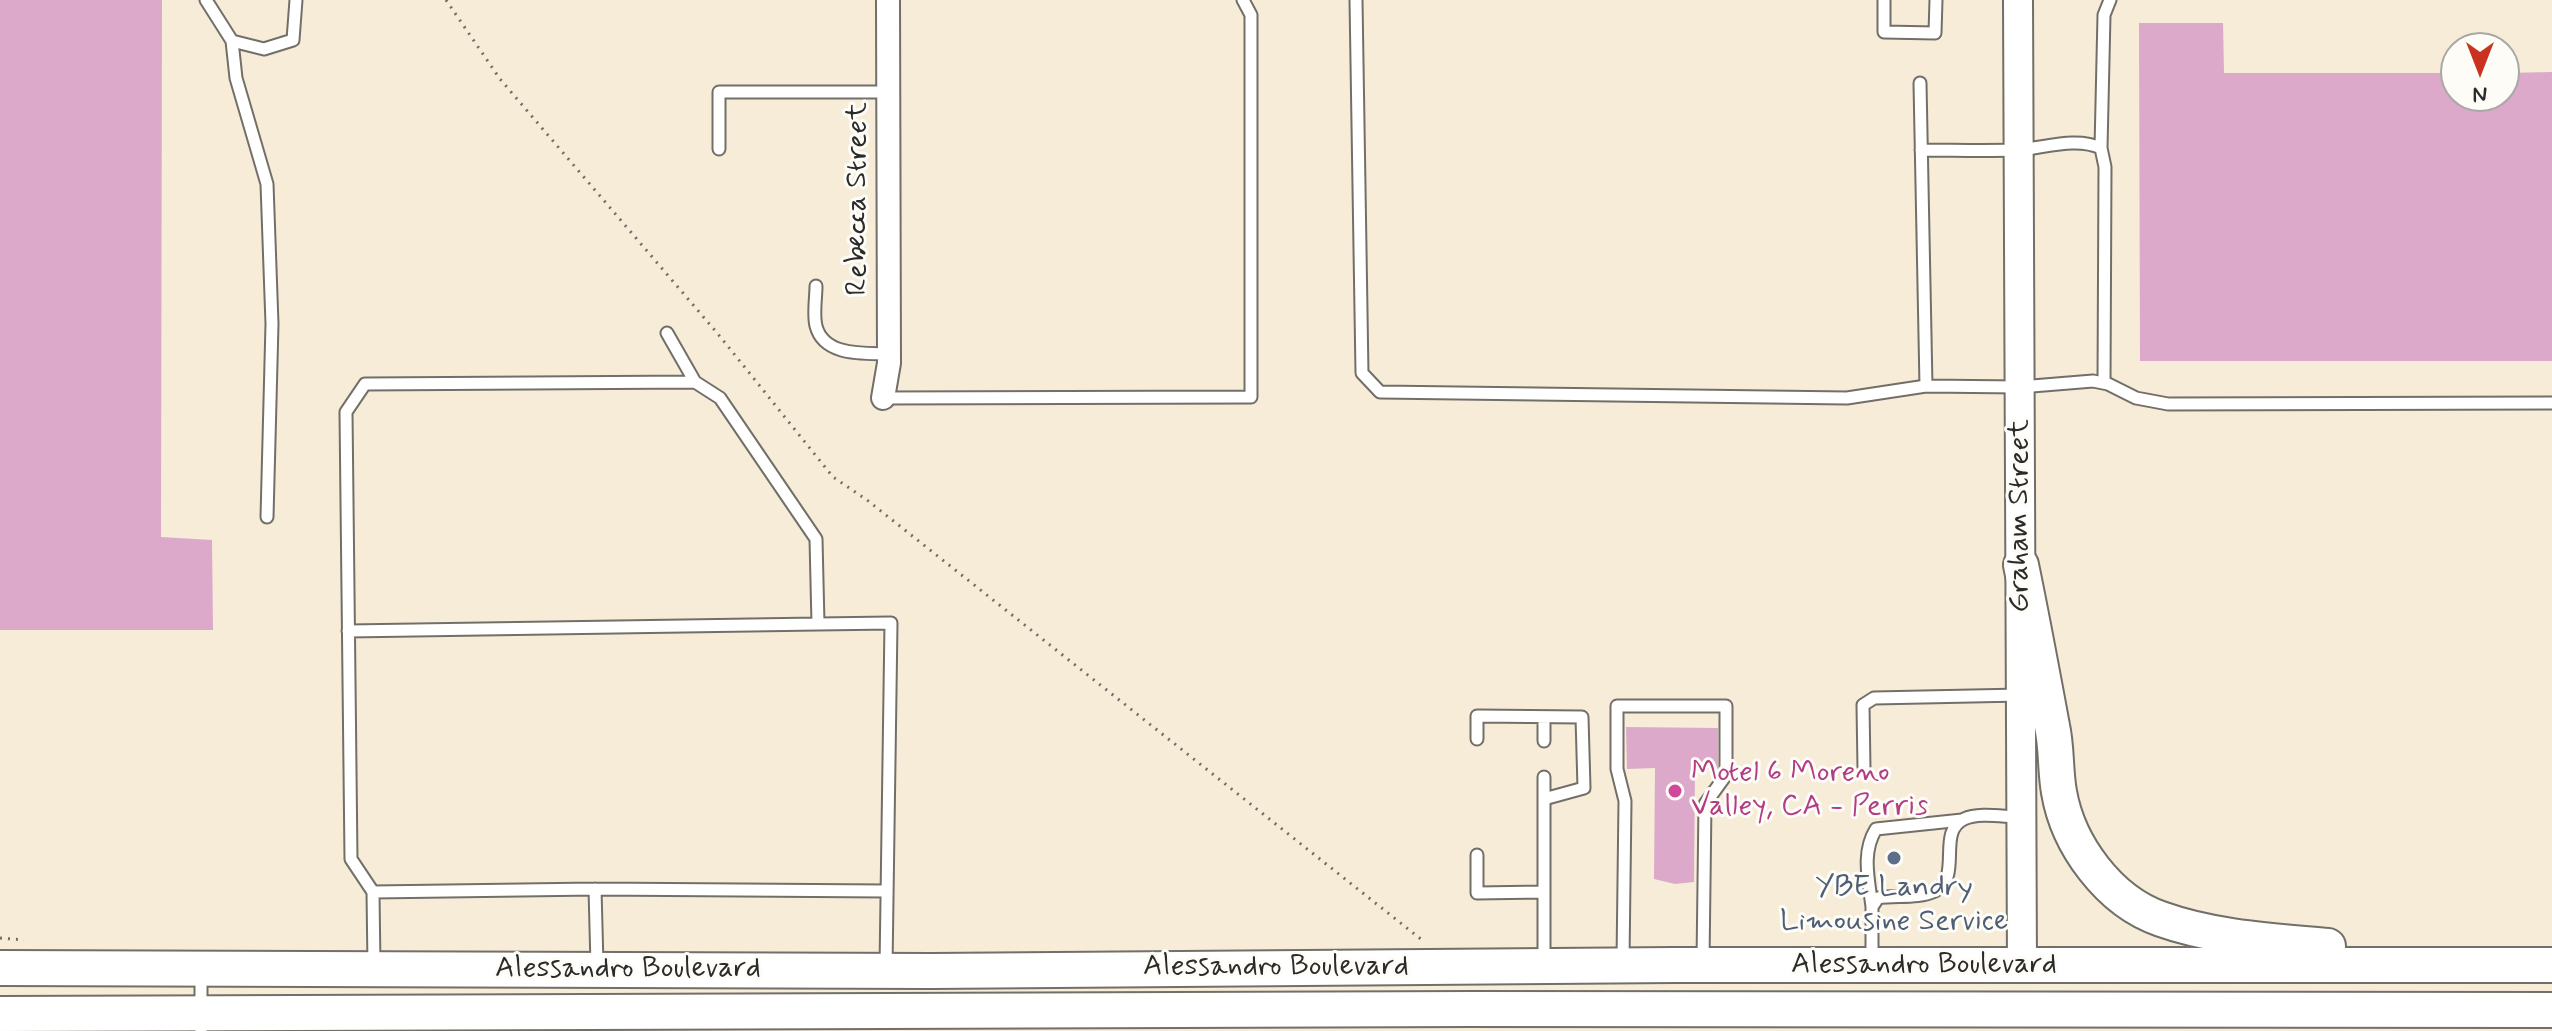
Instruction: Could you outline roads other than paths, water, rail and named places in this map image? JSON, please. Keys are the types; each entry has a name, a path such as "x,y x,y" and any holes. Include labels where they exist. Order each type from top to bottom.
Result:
{"main road":[{"path":"2021,565 2055,737 2059,793 2087,861 2122,897 2158,918 2247,937 2414,955 2552,963"},
{"name":"Alessandro Boulevard","path":"0,968 886,971 1623,965 2552,963"},
{"path":"1473,1009 1477,992 1484,987 1592,986 1688,965"},
{"name":"Graham Street","path":"2022,966 2023,1020"},
{"path":"886,971 886,1017"},
{"name":"Alessandro Boulevard","path":"0,1014 201,1023 569,1018 1233,1017 1473,1009 2023,1020 2552,1010"}],"street":[{"name":"Rebecca Street","path":"883,398 889,354 888,0"},
{"name":"Graham Street","path":"2018,0 2022,966"}],"lane":[{"path":"206,0 232,41 236,78 267,184 272,324 267,517"},
{"path":"232,41 264,49 293,40 296,0"},
{"path":"883,398 1251,397 1251,15 1243,0"},
{"path":"1356,0 1362,373 1380,392 1847,398 1926,386 2020,387 2070,382 2104,383 2136,398 2168,404 2552,403"},
{"path":"1884,0 1884,32 1935,33 1936,0"},
{"path":"2104,383 2105,167 2101,148 2104,15 2110,0"},
{"path":"1920,83 1926,386"},
{"path":"719,149 719,92 888,92"},
{"path":"1921,150 2018,150 2079,144 2101,148"},
{"path":"816,286 816,327 825,340 840,352 889,354"},
{"path":"667,333 695,382 720,398 816,539 818,624"},
{"path":"374,970 373,892 351,859 346,412 365,384 695,382"},
{"path":"348,631 891,623 886,971"},
{"path":"1864,769 1863,705 1874,698 2021,695"},
{"path":"1623,965 1625,801 1617,769 1617,706 1726,706 1726,775 1705,804 1688,965"},
{"path":"1477,739 1477,716 1582,717 1584,788 1544,799"},
{"path":"1544,717 1544,741"},
{"path":"1544,777 1544,966"},
{"path":"1872,966 1872,907 1867,858 1869,841 1876,829 1971,817 2021,817"},
{"path":"1872,907 1878,898 1919,895 1943,885 1950,866 1951,838 1955,826 1962,820"},
{"path":"1477,855 1477,893 1543,892"},
{"path":"373,892 595,889 886,891"},
{"path":"595,889 598,970"},
{"path":"201,970 201,1023"}],"place":[{"name":"Motel 6 Moreno Valley, CA - Perris","path":"1675,791"},
{"name":"YBE Landry Limousine Service","path":"1894,858"}]}
